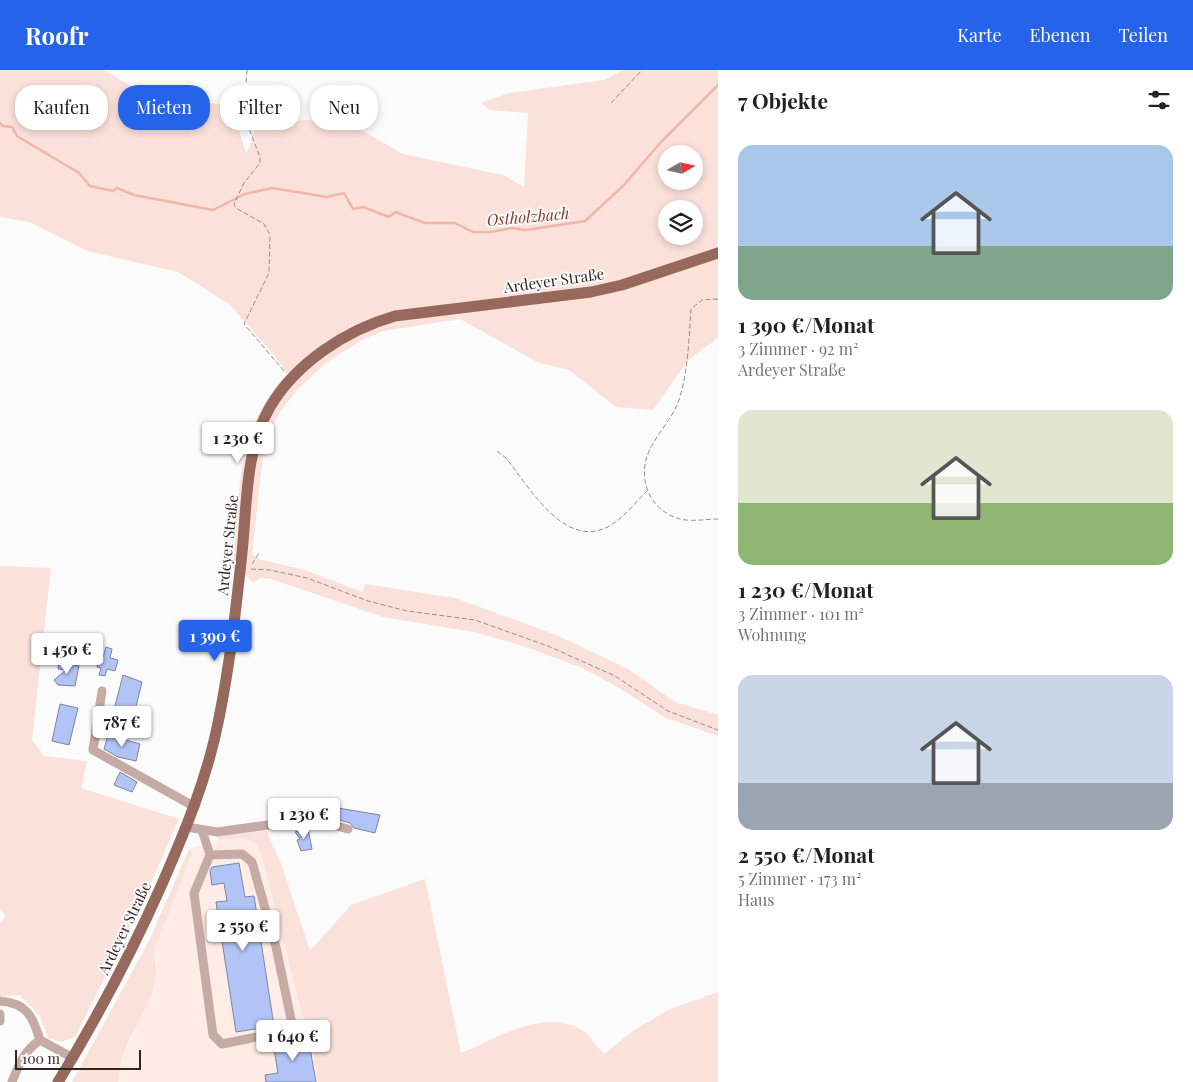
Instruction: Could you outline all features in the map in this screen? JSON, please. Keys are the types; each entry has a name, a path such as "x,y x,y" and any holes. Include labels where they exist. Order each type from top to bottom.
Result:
{"main road":[{"name":"Ardeyer Straße","path":"58,1082 126,960 195,807 210,759 225,683 253,453 270,406 291,379 333,345 370,323 402,315 591,292 630,282 718,253"}],"lane":[{"path":"102,691 93,750 195,807"},
{"path":"187,827 217,832 311,819 348,829"},
{"path":"202,830 210,855 196,882 194,892 213,1035 222,1044 287,1032 291,1026 291,1019 274,938 252,862 242,854 210,855"},
{"path":"0,1001 16,1002 33,1018 40,1040 73,1058"},
{"path":"0,1014 0,1021"},
{"path":"12,1082 23,1056 30,1047 40,1040"}],"path":[{"path":"247,70 245,99 250,131 260,163 244,183 236,200 236,208 264,224 270,235 269,273 244,324 291,379"},
{"path":"611,103 642,70"},
{"path":"718,300 702,300 692,309 684,382 678,402 649,451 644,469 650,497 666,513 681,520 718,519"},
{"path":"497,451 506,458 550,512 569,528 584,532 616,522 648,491"},
{"path":"259,554 249,569 270,570 306,578 368,601 407,611 475,620 548,646 615,676 668,711 718,730"}],"shaded area":[{"path":"0,70 104,70 129,85 118,85 118,130 210,130 210,103 220,105 220,130 239,130 246,153 254,130 300,130 300,121 307,120 310,120 310,130 361,130 403,154 503,175 524,187 528,113 490,110 481,103 509,93 604,80 623,70 718,70 718,338 688,360 653,410 616,407 569,370 537,362 460,319 383,331 360,341 326,363 298,389 280,412 270,431 263,455 252,554 258,559 305,570 362,592 365,584 455,598 559,636 628,669 675,702 718,715 718,736 666,718 616,686 580,667 520,645 474,632 383,617 271,579 260,578 253,583 240,569 233,568 239,490 243,465 248,441 257,418 270,396 287,374 275,356 229,304 178,272 87,251 29,222 0,217"},
{"path":"0,566 51,568 32,740 44,756 87,761 81,788 179,819 141,905 75,1037 61,1042 48,1038 40,1016 20,995 0,996 0,924 6,916 0,910"},
{"path":"265,828 282,866 310,951 351,905 425,879 461,1053 523,1027 556,1022 571,1025 586,1033 604,1054 633,1031 668,1010 718,992 718,1082 318,1082 310,1034 307,1034 262,856 256,843 243,838 220,840 216,837"},
{"path":"243,838 256,843 262,856 307,1034 310,1033 318,1082 118,1082 122,1059 147,1004 153,953 192,854 189,849 220,840"},
{"path":"189,849 192,854 153,953 156,966 152,993 127,1046 121,1062 118,1082 72,1082 150,939"}],"building":[{"path":"106,647 112,649 110,658 118,660 115,671 107,669 105,676 99,675 101,668 97,667 100,656 103,657"},
{"path":"59,662 79,666 75,686 58,685 54,680 66,670 58,669"},
{"path":"123,675 142,682 131,727 111,721"},
{"path":"60,704 78,708 69,745 52,741"},
{"path":"108,735 140,744 136,761 118,757 104,749"},
{"path":"120,772 137,782 132,792 114,785"},
{"path":"338,808 380,815 375,833 354,828 350,823 336,819"},
{"path":"308,829 312,849 301,851 297,840 300,839 295,832"},
{"path":"239,863 245,897 254,896 274,1026 236,1032 216,902 227,901 224,883 212,885 210,871 212,867"},
{"path":"308,1037 316,1082 266,1082 265,1075 278,1073 273,1043"}],"waterway":[{"name":"Ostholzbach","path":"0,123 3,126 12,127 17,136 79,173 90,186 113,191 117,188 134,195 213,210 245,194 272,188 327,197 344,193 353,209 363,207 389,217 395,212 425,223 455,223 473,232 491,232 512,228 526,230 585,221 623,186 661,142 718,85"}]}
